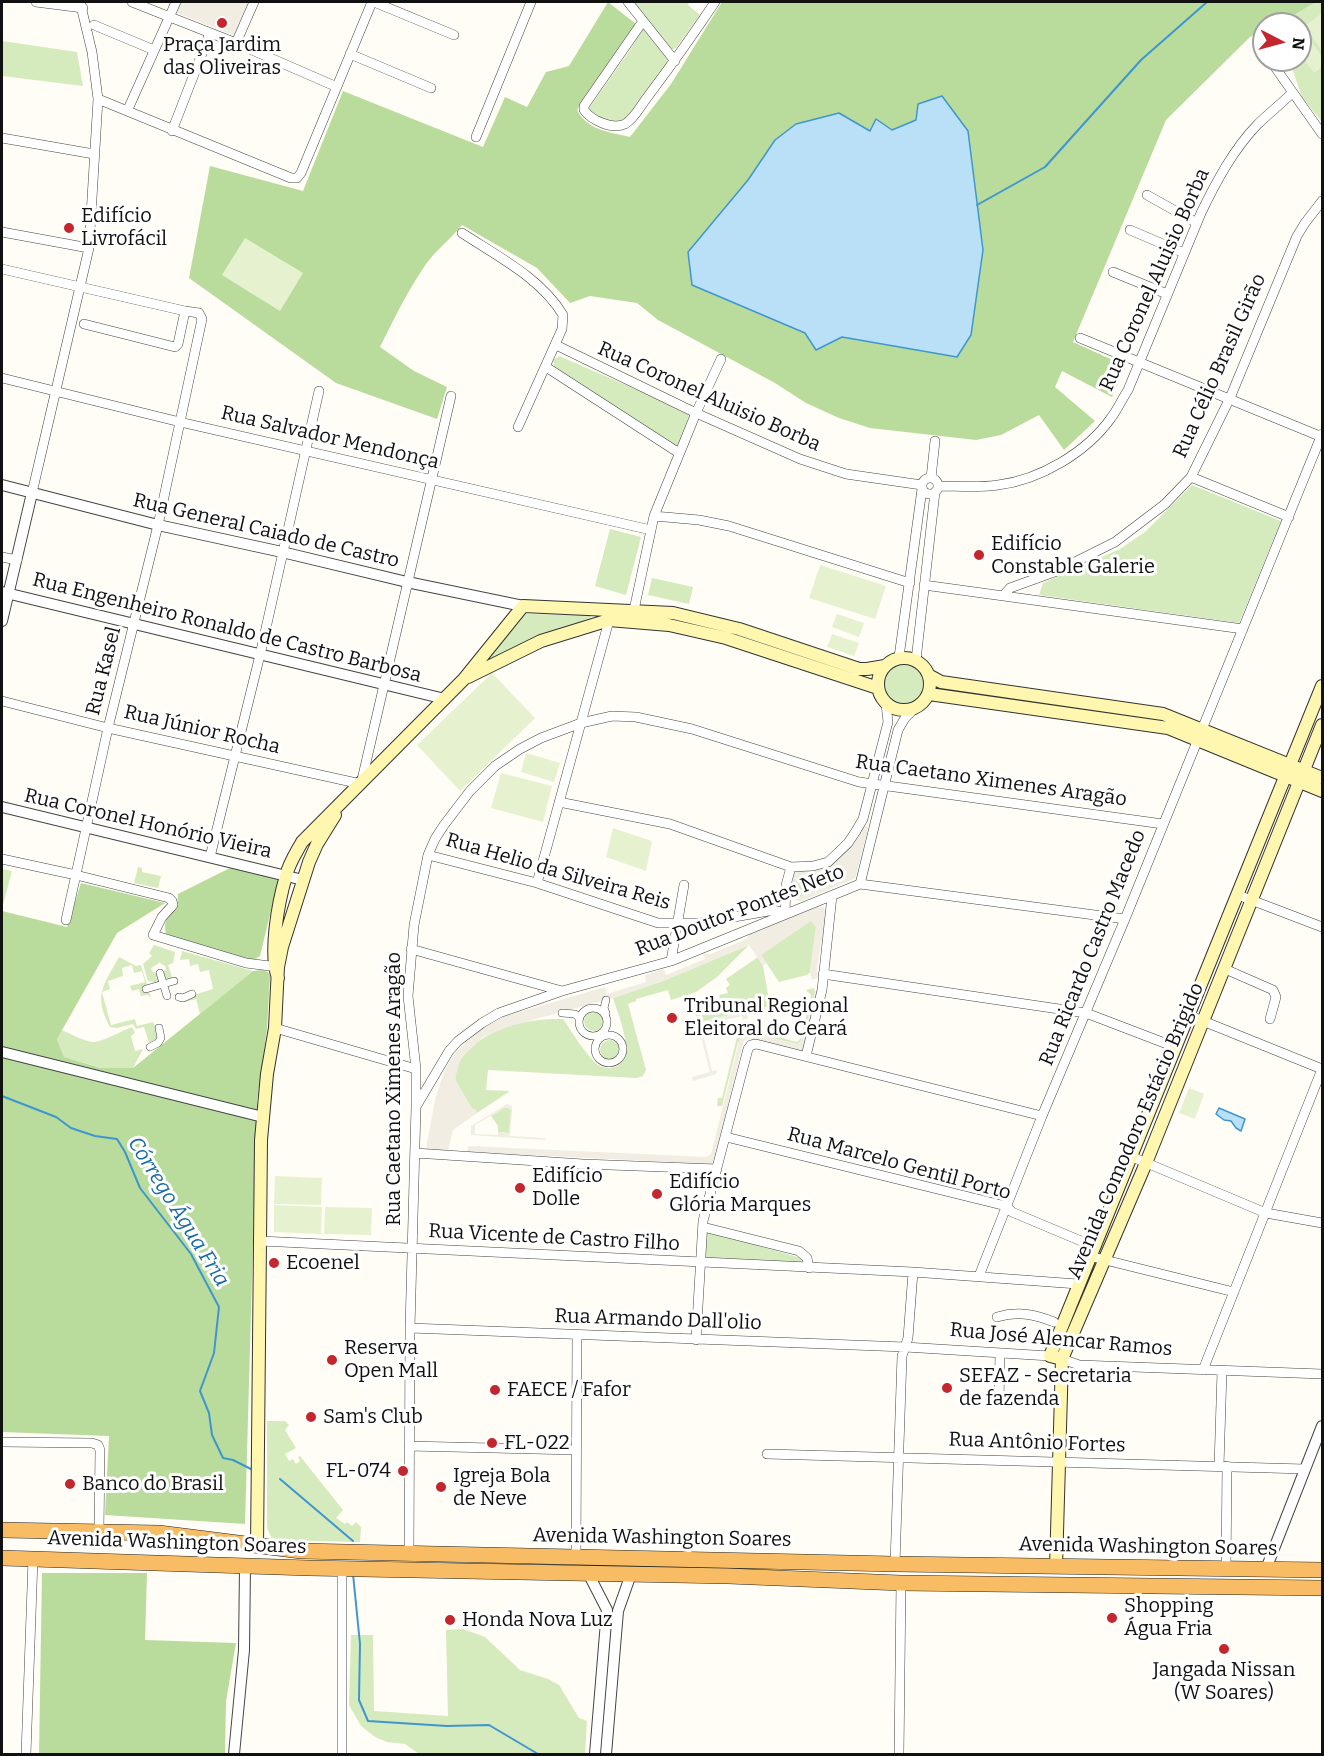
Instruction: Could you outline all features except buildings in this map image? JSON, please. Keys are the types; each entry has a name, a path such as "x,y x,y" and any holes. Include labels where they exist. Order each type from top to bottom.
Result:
{"highway":[{"name":"Avenida Washington Soares","path":"2,1530 182,1535 301,1551 1056,1567 1323,1570"},
{"name":"Avenida Washington Soares","path":"2,1558 245,1566 728,1576 901,1583 1323,1588"}],"main road":[{"path":"257,1546 263,1117 275,1028 277,927 286,875 291,861 302,842 464,680 523,606 611,615 669,625 702,626"},
{"path":"464,680 541,641 611,615 634,610 673,613 726,638 859,669 885,666 899,657 915,660 924,666 930,676 929,694 923,703 915,708 900,710 886,704 878,688 879,676 885,666"},
{"path":"808,658 878,688"},
{"path":"930,676 941,682 1041,703 1137,717 1168,728 1199,734 1302,776 1323,791"},
{"name":"Avenida Comodoro Estácio Brigido","path":"1056,1567 1057,1323 1078,1284 1323,687"},
{"path":"929,694 1041,703"},
{"name":"Avenida Comodoro Estácio Brigido","path":"1056,1358 1104,1260 1146,1163 1323,725"},
{"path":"1302,776 1323,778"},
{"path":"276,971 303,880 317,844 341,804"}],"street":[{"path":"2,621 5,592 16,560 89,248 98,99 92,52 82,5 36,2"},
{"path":"132,2 210,33 238,39 337,87"},
{"path":"129,107 176,2"},
{"path":"238,39 254,2"},
{"path":"98,99 291,178 297,178 373,2 454,34"},
{"path":"476,137 531,2"},
{"path":"628,2 675,61"},
{"path":"643,21 586,104 585,111 606,124 626,123 675,61 716,2"},
{"path":"94,25 154,50"},
{"path":"172,130 210,33"},
{"path":"350,54 431,88"},
{"path":"1278,72 1323,134"},
{"name":"Rua Coronel Aluisio Borba","path":"556,345 696,413 821,467 922,487 926,494 935,486 999,485 1036,475 1098,435 1112,417 1128,390 1214,185 1256,127 1292,93"},
{"path":"2,138 94,154"},
{"path":"1147,195 1197,223"},
{"name":"Rua Célio Brasil Girão","path":"1004,595 1010,588 1057,571 1115,542 1165,504 1191,477 1230,399 1293,246 1305,223 1323,201"},
{"path":"1130,230 1184,253"},
{"path":"2,232 89,248"},
{"path":"462,233 533,280 561,310 564,323 556,345 518,427"},
{"path":"2,269 185,312 178,344 175,347 84,324"},
{"path":"1113,272 1167,294"},
{"name":"Rua Kasel","path":"66,920 108,728 158,525 201,325 202,316 200,314 185,312"},
{"path":"1080,338 1322,436"},
{"path":"634,610 654,516 721,359"},
{"path":"546,367 679,453"},
{"name":"Rua Salvador Mendonça","path":"2,378 180,422 651,530"},
{"path":"210,857 260,655 319,391"},
{"path":"361,784 452,396"},
{"name":"Rua Ricardo Castro Macedo","path":"979,1276 1042,1116 1322,436"},
{"path":"915,660 935,486 935,441"},
{"path":"1191,477 1289,517"},
{"path":"899,657 922,487 925,480 935,486"},
{"name":"Rua General Caiado de Castro","path":"2,485 158,525 523,606"},
{"path":"654,516 699,520 729,526 910,583"},
{"path":"2,557 16,560"},
{"path":"913,560 927,562"},
{"path":"924,585 1243,629"},
{"name":"Rua Engenheiro Ronaldo de Castro Barbosa","path":"5,592 445,699"},
{"path":"906,614 921,616"},
{"path":"537,883 611,615"},
{"name":"Rua Júnior Rocha","path":"2,701 108,728 361,784"},
{"path":"560,802 670,824 791,867 813,866 828,862 848,843 863,819 888,722 886,704"},
{"path":"860,884 898,730 915,708"},
{"name":"Rua Caetano Ximenes Aragão","path":"409,1554 411,1249 416,1107 416,1069 408,996 411,949 428,855 444,825 470,791 495,766 541,738 581,723 622,716 692,729 873,785 1163,824"},
{"name":"Rua Coronel Honório Vieira","path":"2,807 303,880"},
{"path":"863,819 875,821"},
{"name":"Rua Helio da Silveira Reis","path":"428,855 537,883 658,923 677,924 731,919 774,910 785,913"},
{"path":"2,859 76,874 169,898 173,905 162,917 153,935 276,971"},
{"path":"785,913 786,885 791,867"},
{"name":"Rua Doutor Pontes Neto","path":"416,1107 449,1051 469,1032 500,1013 562,991 671,961 860,884 1125,919"},
{"path":"671,961 684,885"},
{"path":"1238,895 1323,927"},
{"path":"806,1056 822,990 832,896"},
{"path":"411,949 562,991"},
{"path":"1224,969 1273,990 1276,997 1270,1019"},
{"path":"160,973 167,996"},
{"path":"823,974 1086,1013 1175,1047"},
{"path":"146,989 174,981"},
{"path":"182,999 192,994"},
{"path":"583,1032 591,1036 600,1034 607,1027 604,1008 606,1000"},
{"path":"593,1007 598,1008 606,1016 624,1050 623,1055 616,1062 607,1064 599,1060 579,1023 584,1010 593,1007"},
{"path":"562,1013 575,1014 579,1018"},
{"path":"1188,1015 1323,1069 1203,1370"},
{"path":"150,1047 158,1043 161,1038 159,1028"},
{"path":"275,1028 416,1069"},
{"path":"595,1051 600,1038 609,1035 618,1038"},
{"path":"696,1340 703,1227 748,1049 751,1045 756,1044 806,1056 1042,1116"},
{"path":"2,1053 263,1117"},
{"name":"Rua Marcelo Gentil Porto","path":"726,1137 1006,1206 1012,1212 1091,1251 1104,1260 1234,1292"},
{"path":"415,1153 583,1164 717,1169"},
{"path":"1130,1156 1266,1213 1323,1223"},
{"name":"Rua Vicente de Castro Filho","path":"703,1227 799,1251 807,1258 809,1268"},
{"name":"Rua Vicente de Castro Filho","path":"260,1241 914,1272 1078,1284"},
{"path":"896,1564 902,1356 908,1338 914,1272"},
{"path":"997,1317 1010,1313 1021,1313 1039,1316 1057,1323"},
{"name":"Rua Armando Dall'olio","path":"410,1328 905,1347"},
{"path":"576,1558 577,1335"},
{"name":"Rua José Alencar Ramos","path":"905,1347 1056,1358 1079,1365 1323,1374"},
{"path":"999,1402 1000,1353"},
{"path":"1222,1371 1226,1569"},
{"path":"1266,1569 1323,1426"},
{"path":"2,1442 92,1443 98,1445 100,1450 99,1531"},
{"path":"409,1446 576,1450"},
{"name":"Rua Antônio Fortes","path":"767,1454 1305,1469"},
{"path":"26,1755 33,1559"},
{"path":"234,1755 237,1701 244,1650 245,1566"},
{"path":"342,1568 342,1755"},
{"path":"588,1573 612,1611 606,1755"},
{"path":"595,1755 612,1611 631,1574"},
{"path":"899,1755 901,1583"}],"green space":[{"path":"608,2 636,24 577,110 581,117 593,126 630,137 671,84 722,2 1316,2 1299,12 1252,12 1252,36 1166,120 1073,342 1126,366 1112,397 1062,371 1055,387 1095,421 1064,450 1039,415 1001,435 976,440 870,428 839,418 806,403 775,383 658,320 637,303 590,296 570,303 537,268 462,225 426,264 407,294 380,347 414,371 447,387 437,419 336,383 189,278 210,166 303,191 343,91 483,147 505,97 527,107 546,72 569,66","holes":["916,120 957,357 842,337 816,350 805,333 748,180 775,140 892,130"]},
{"path":"629,2 689,2 688,5 700,15 676,48 671,50"},
{"path":"1316,2 1322,2 1322,122 1302,97 1293,72 1312,72 1312,12 1299,12"},
{"path":"1322,13 1322,51 1312,36 1312,21"},
{"path":"643,28 668,56 667,63 627,120 617,124 606,122 587,111"},
{"path":"2,41 77,52 83,86 2,76"},
{"path":"1312,43 1322,56 1322,67 1314,73 1312,70"},
{"path":"245,238 303,273 280,311 222,275"},
{"path":"559,356 688,412 689,416 679,445 675,446 554,366 553,360"},
{"path":"1192,485 1281,521 1239,623 1039,595 1043,583 1120,549 1145,532"},
{"path":"610,529 641,537 626,595 595,586"},
{"path":"820,565 886,586 875,619 809,598"},
{"path":"652,578 693,587 689,604 648,595"},
{"path":"526,614 590,615 591,618 534,638 483,664"},
{"path":"837,614 864,623 859,637 832,627"},
{"path":"832,634 859,643 854,656 827,647"},
{"path":"904,662 919,668 925,683 919,698 904,704 889,698 883,683 889,668"},
{"path":"492,673 535,718 460,791 417,745"},
{"path":"526,753 560,763 554,782 521,772"},
{"path":"501,773 552,786 543,822 491,808"},
{"path":"864,826 868,827 855,878 801,901 793,899 791,896 794,873 818,869 839,858"},
{"path":"613,828 652,841 646,871 606,857"},
{"path":"138,867 142,868 142,872 161,876 158,888 134,883"},
{"path":"230,868 279,877 260,956 252,961 166,934 165,930 168,916 177,909 178,894"},
{"path":"2,869 12,871 3,905 2,905"},
{"path":"81,883 165,903 117,933 57,1039 64,1057 101,1068 133,1068 253,971 262,970 268,972 270,976 267,1029 257,1101 245,1524 105,1515 109,1436 2,1432 2,911 67,927"},
{"path":"811,920 816,927 810,972 807,975 779,982 761,955"},
{"path":"154,945 175,952 173,963 168,965 173,980 164,983 161,974 166,969 158,962 151,968 159,975 162,983 156,985 148,981 143,964 152,956 149,953"},
{"path":"749,945 717,977 696,992 671,1000 668,990 636,999 628,1004 646,1070 643,1076 636,1078 488,1070 486,1090 510,1091 477,1113 458,1085 455,1077 458,1065 473,1045 496,1031 536,1020 563,1019 592,1060 606,1068 615,1067 622,1062 626,1046 613,998 663,981"},
{"path":"182,951 253,971 200,1014 196,999 185,1002 184,998 213,989 209,970 200,972 198,964 190,966 189,959 180,960"},
{"path":"119,957 136,966 141,965 152,1001 149,995 141,996 139,989 132,991 130,986 145,982 142,971 134,973 132,965 122,968 123,976 108,981 110,989 102,992 111,1025 135,1019 137,1026 153,1022 160,1037 149,1043 144,1027 136,1029 133,1024 117,1028 110,1027 105,1016 102,1007 101,998 102,991"},
{"path":"758,957 763,966 770,1006 703,1021 702,1015 696,1016 694,1010 704,1008 704,1005 711,1003 711,1000 720,998 719,995 728,993 726,988 730,985 726,979"},
{"path":"814,988 803,1037 799,1043 749,1033 738,1042 722,1106 717,1106 718,1098 722,1098 737,1037 743,1033 758,1032 797,1042 801,1038 811,995 806,990"},
{"path":"594,1011 601,1014 604,1021 601,1028 594,1031 587,1028 584,1021 587,1014"},
{"path":"132,1027 135,1033 131,1036 135,1051 143,1049 133,1068 102,1068 64,1057 57,1039 62,1030 95,1042"},
{"path":"610,1040 617,1043 620,1050 617,1057 610,1060 603,1057 600,1050 603,1043"},
{"path":"1189,1088 1204,1094 1195,1119 1179,1113"},
{"path":"504,1108 511,1110 509,1133 498,1132 498,1126 491,1116"},
{"path":"275,1176 322,1178 321,1205 274,1204"},
{"path":"274,1205 322,1207 321,1234 274,1232"},
{"path":"325,1207 372,1208 371,1235 324,1234"},
{"path":"707,1231 801,1258 801,1265 705,1258"},
{"path":"267,1421 285,1421 289,1425 285,1430 296,1448 285,1454 289,1461 293,1459 296,1464 300,1461 298,1457 300,1456 343,1510 336,1518 352,1526 356,1522 361,1527 360,1542 277,1540 271,1537 267,1528"},
{"path":"42,1573 147,1573 145,1640 236,1643 226,1701 225,1754 39,1754"},
{"path":"463,1629 485,1637 520,1670 559,1685 579,1718 587,1721 585,1754 419,1754 405,1744 387,1742 375,1737 361,1726 349,1705 351,1635 373,1635 374,1711 448,1716 446,1630"}],"shaded area":[{"name":"Praça Jardim das Oliveiras","path":"180,2 251,2 238,32 233,35 177,13"},
{"path":"864,826 868,827 855,878 801,901 793,899 790,890 794,873 820,868 837,861 851,847","holes":["799,875 810,875 824,887 797,898 794,894 796,878"]},
{"path":"818,906 824,908 826,916 817,978 812,980 810,972 816,927 811,921 761,955 766,963 763,966 749,945 663,981 613,998 510,1026 483,1037 461,1058 455,1079 477,1113 453,1130 448,1151 426,1149 435,1100 445,1069 457,1051 479,1030 506,1016 605,987 607,994 646,982 645,975 664,969 666,975 705,959 703,953 711,954 747,939 748,935"},
{"path":"815,991 820,991 806,1048 801,1051 750,1039 743,1043 715,1160 711,1164 467,1152 468,1146 706,1157 711,1154 740,1038 754,1033 798,1044 802,1039"},
{"path":"773,1006 773,1008 747,1014 748,1018 743,1020 742,1016 701,1026 712,1071 717,1070 716,1074 693,1081 692,1077 710,1072 698,1025 703,1024 703,1021"},
{"path":"507,1104 512,1106 510,1136 545,1138 545,1140 471,1135 471,1126","holes":["504,1108 511,1110 509,1133 475,1134 475,1125"]}],"water":[{"path":"942,96 968,131 983,250 971,335 957,357 842,337 816,350 805,333 692,285 688,252 748,180 775,140 796,124 839,113 870,131 876,119 892,130 916,120 918,104"},
{"path":"1219,1108 1245,1119 1241,1131 1231,1121 1224,1120 1216,1114"}],"waterway":[{"path":"977,205 1045,167 1141,60 1207,2"},
{"name":"Córrego Água Fria","path":"2,1096 56,1117 71,1128 95,1136 117,1139 140,1188 191,1254 219,1307 214,1353 200,1391 209,1413 212,1435 223,1458 251,1469"},
{"name":"Córrego Água Fria","path":"280,1479 353,1541"},
{"name":"Córrego Água Fria","path":"353,1574 360,1644 359,1700 368,1721 447,1726 489,1725 538,1754"}],"place":[{"name":"Praça Jardim das Oliveiras","path":"222,23"},
{"name":"Edifício Livrofácil","path":"69,228"},
{"name":"Edifício Constable Galerie","path":"979,555"},
{"name":"Tribunal Regional Eleitoral do Ceará","path":"672,1018"},
{"name":"Edifício Dolle","path":"520,1188"},
{"name":"Edifício Glória Marques","path":"657,1194"},
{"name":"Ecoenel","path":"274,1263"},
{"name":"Reserva Open Mall","path":"332,1360"},
{"name":"SEFAZ - Secretaria de fazenda","path":"947,1388"},
{"name":"FAECE / Fafor","path":"495,1390"},
{"name":"Sam's Club","path":"311,1417"},
{"name":"FL-022","path":"492,1443"},
{"name":"FL-074","path":"403,1471"},
{"name":"Banco do Brasil","path":"70,1484"},
{"name":"Igreja Bola de Neve","path":"441,1487"},
{"name":"Shopping Água Fria","path":"1112,1618"},
{"name":"Honda Nova Luz","path":"450,1620"},
{"name":"Jangada Nissan (W Soares)","path":"1224,1649"}]}
